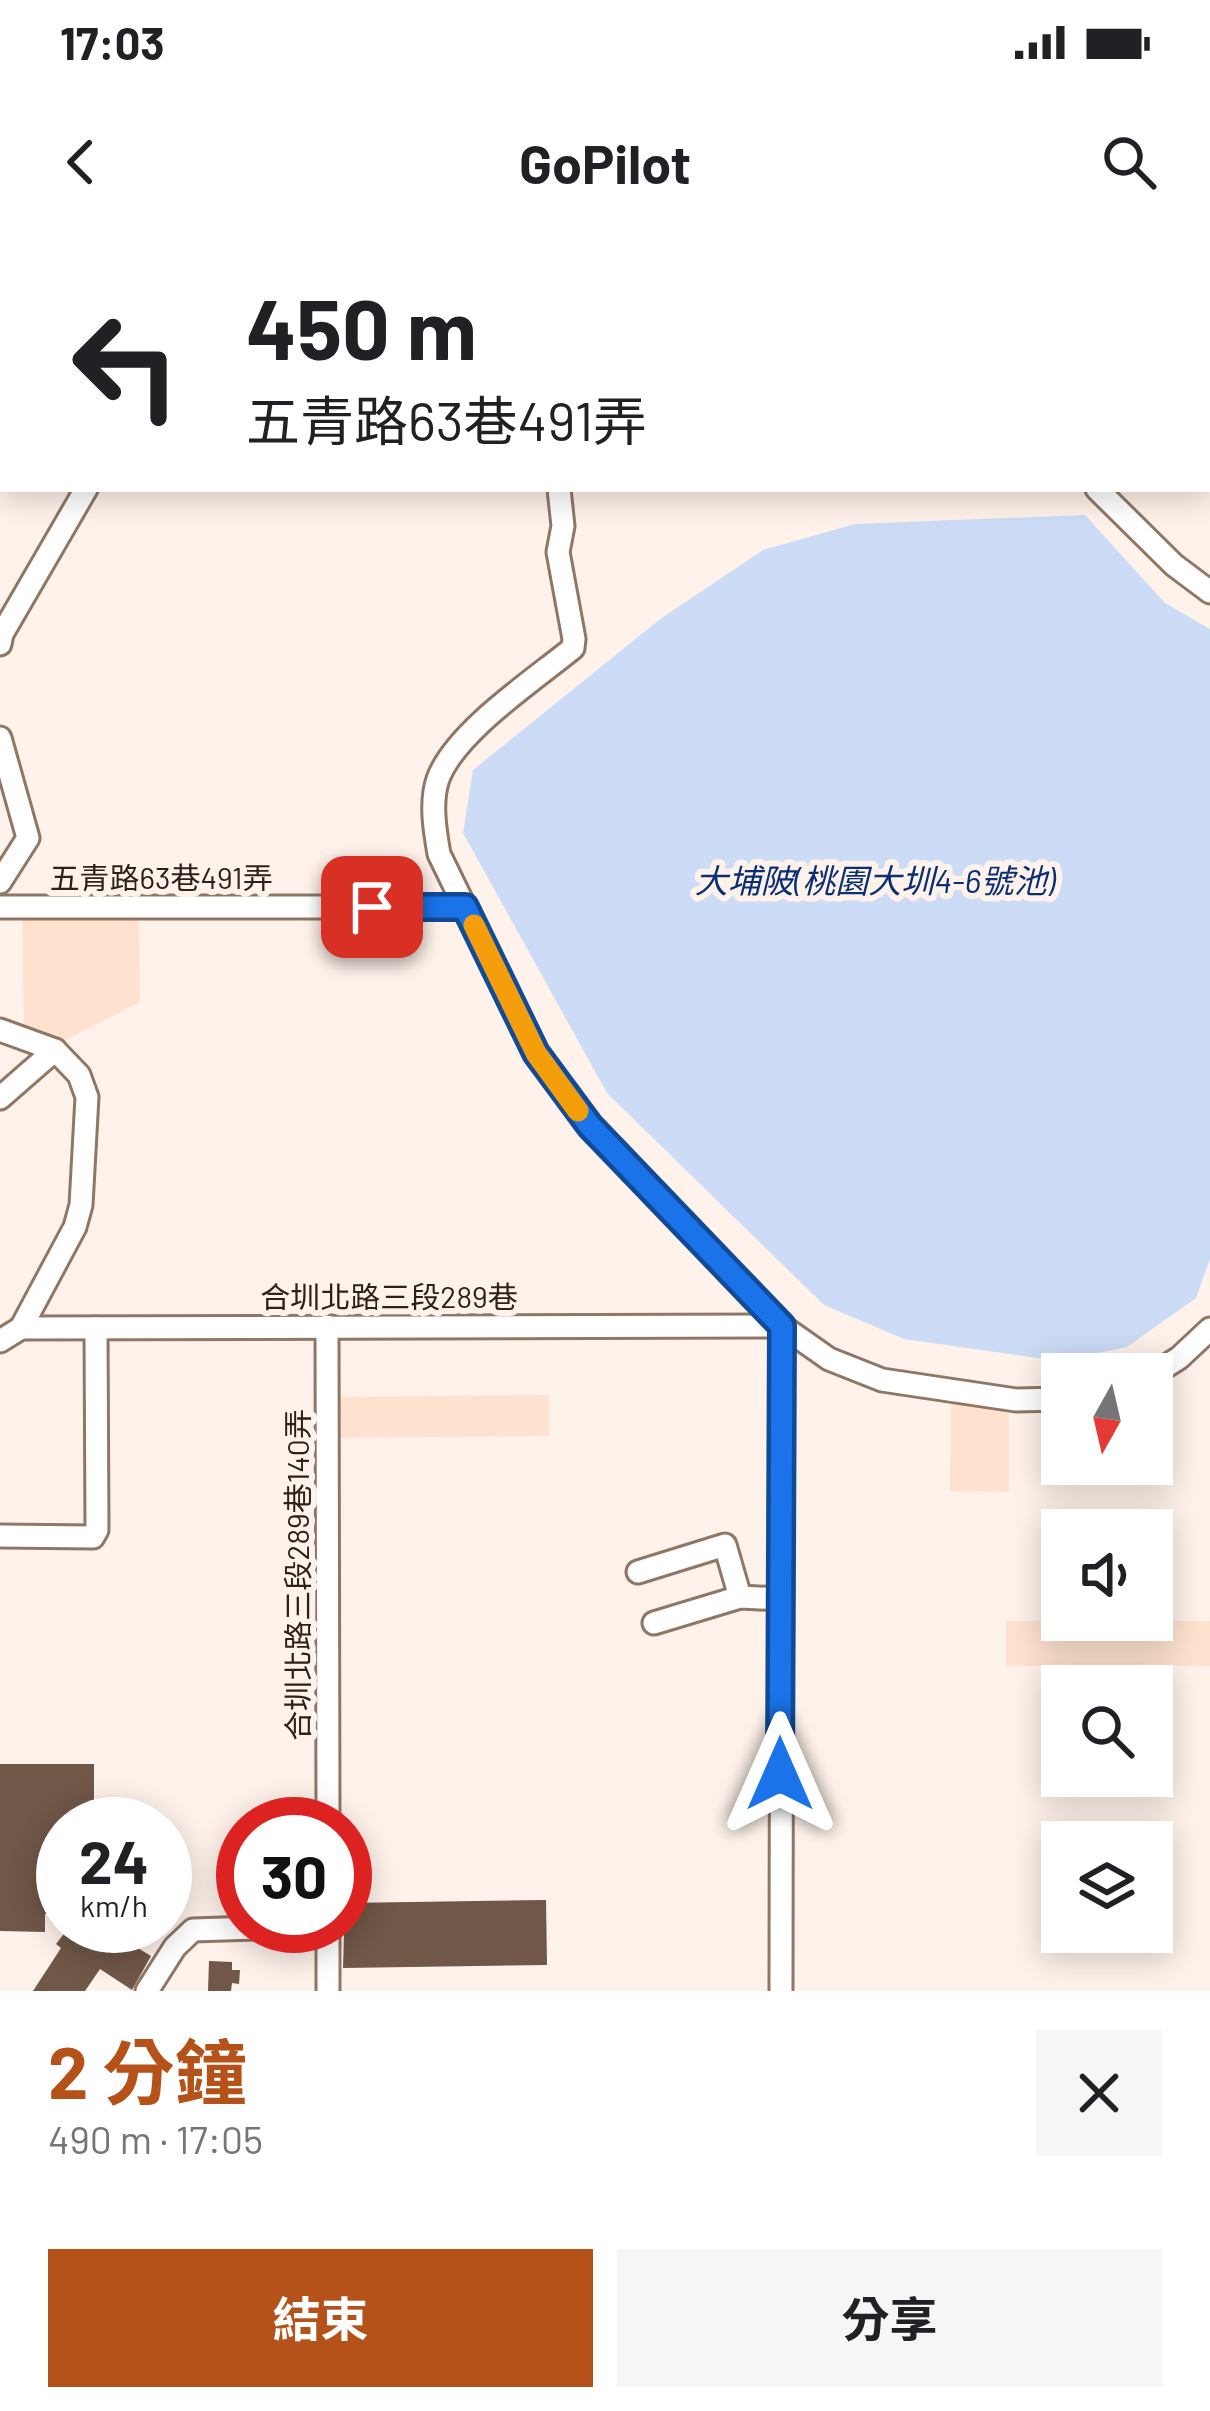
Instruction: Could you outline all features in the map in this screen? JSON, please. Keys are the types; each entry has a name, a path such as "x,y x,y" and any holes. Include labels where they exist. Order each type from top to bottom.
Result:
{"street":[{"path":"0,644 84,492"},
{"path":"559,492 563,526 558,552 573,648 474,729 452,755 438,780 434,824 439,854 536,1053 590,1126 782,1326 829,1359 882,1380 1041,1399"},
{"path":"1099,492 1174,565 1210,592"},
{"path":"0,738 28,838 0,882"},
{"name":"五青路63巷491弄","path":"0,907 465,907"},
{"path":"0,1030 55,1050 79,1075 86,1097 81,1205 75,1227 21,1328 0,1341"},
{"path":"0,1098 55,1050"},
{"name":"合圳北路三段289巷140弄","path":"327,1326 328,1797"},
{"path":"781,1991 782,1326"},
{"name":"合圳北路三段289巷","path":"21,1328 782,1326"},
{"path":"0,1536 93,1537 97,1530 96,1328"},
{"path":"1173,1362 1210,1329"},
{"path":"638,1571 725,1545 740,1597"},
{"path":"654,1623 740,1597 781,1599"},
{"path":"147,1991 176,1947 194,1930 216,1929"},
{"path":"328,1953 328,1991"}],"shaded area":[{"path":"139,912 140,1002 60,1043 24,1029 22,914"},
{"path":"951,1391 1009,1400 1009,1492 950,1491"},
{"path":"549,1395 549,1436 330,1438 330,1397"},
{"path":"1006,1621 1041,1621 1041,1641 1173,1641 1173,1621 1210,1621 1210,1666 1006,1666"}],"water":[{"name":"大埔陂(桃園大圳4-6號池)","path":"1085,515 1165,603 1210,629 1210,1259 1196,1298 1127,1347 1098,1353 1041,1353 1041,1358 904,1339 824,1305 607,1093 463,833 473,770 659,620 763,550 855,524"}],"building":[{"path":"0,1764 94,1764 94,1797 36,1797 36,1932 0,1931"},
{"path":"546,1900 547,1965 343,1968 343,1953 372,1953 372,1903"},
{"path":"58,1953 151,1956 132,1990 100,1969 85,1991 33,1991"},
{"path":"209,1961 232,1962 232,1970 240,1970 239,1984 232,1983 231,1991 208,1991"}],"slow traffic":[{"path":"474,925 536,1053 578,1111"}],"route":[{"path":"372,907 465,907 536,1053 590,1126 782,1326 780,1774"}]}
